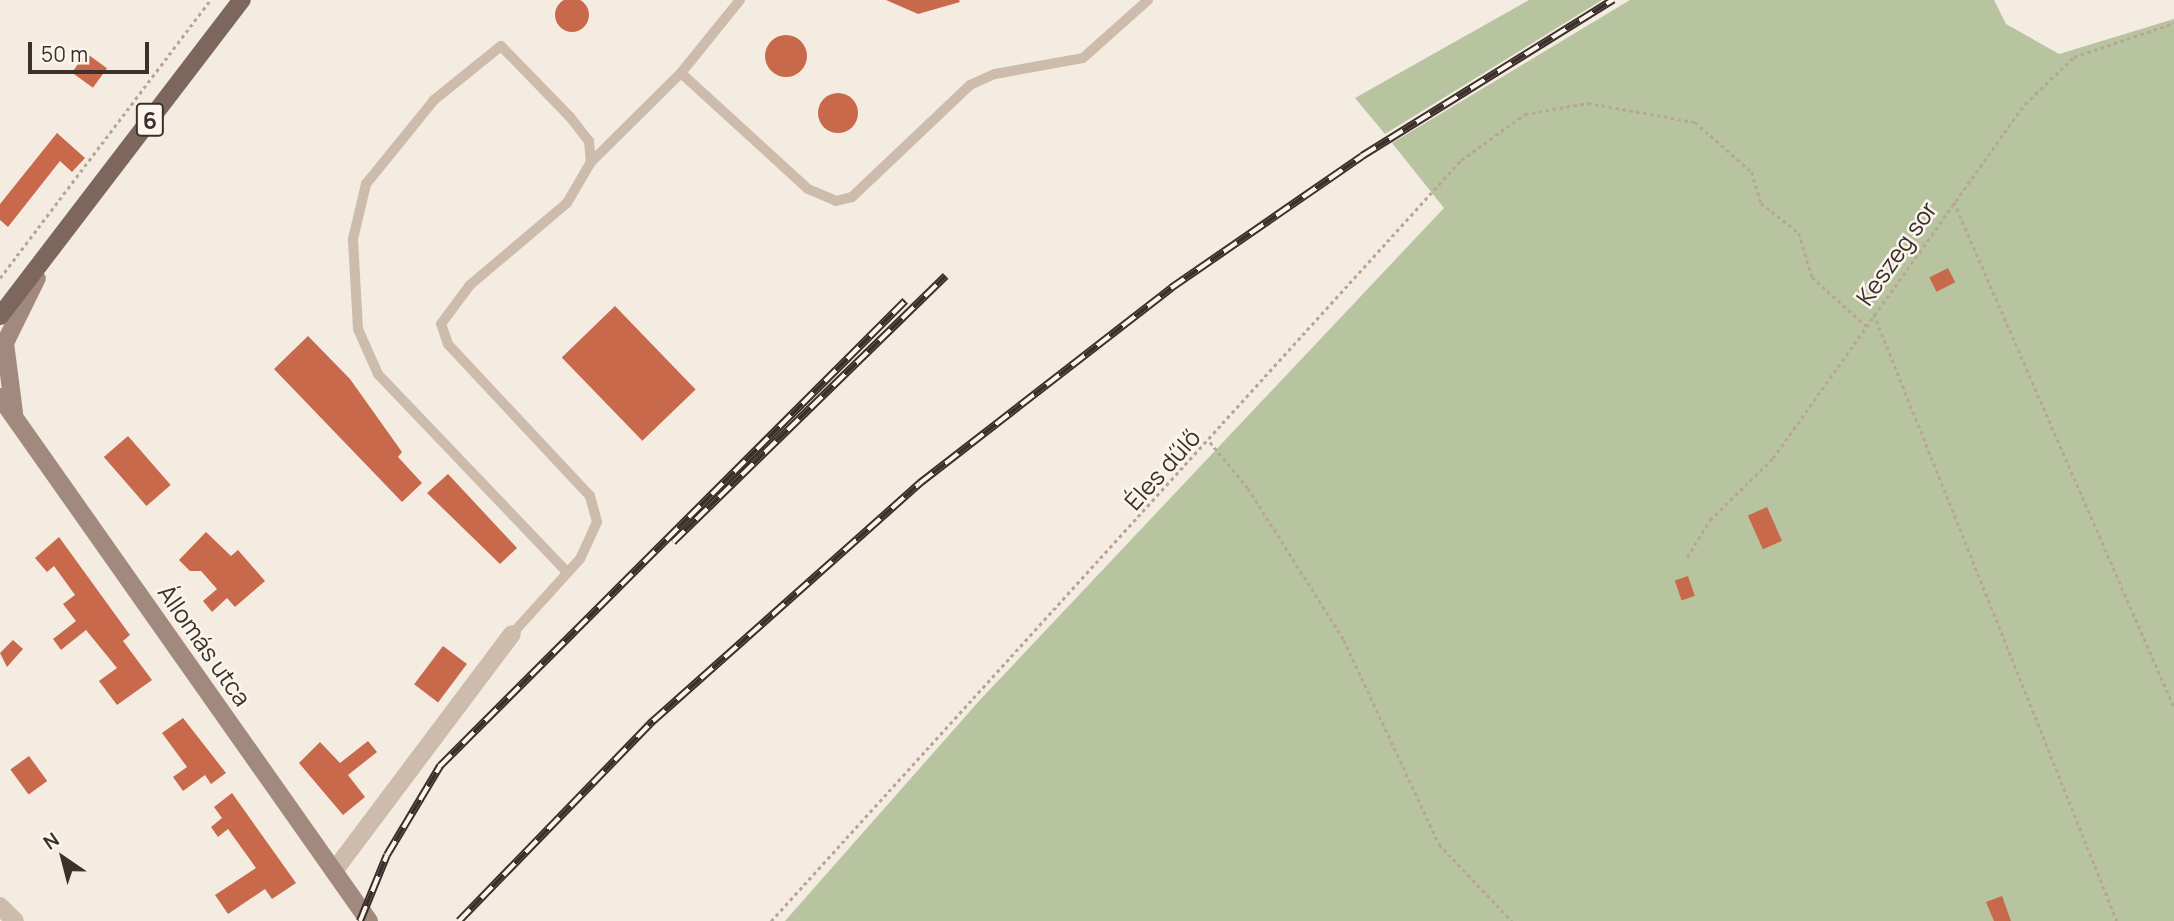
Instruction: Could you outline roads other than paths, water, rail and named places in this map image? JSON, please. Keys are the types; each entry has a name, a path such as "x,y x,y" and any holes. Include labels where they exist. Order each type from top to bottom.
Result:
{"main road":[{"name":"6","path":"0,316 242,0"},
{"path":"7,412 5,343 60,241"},
{"name":"Állomás utca","path":"0,397 7,412 369,921"}],"street":[{"path":"334,871 512,634"},
{"path":"0,906 15,921"}],"lane":[{"path":"512,634 567,572 597,522 590,496 448,344 441,324 471,285 567,203 591,162 681,73 740,0"},
{"path":"681,73 808,189 836,201 852,197 970,85 995,74 1083,58 1147,0"},
{"path":"567,572 378,374 358,329 353,239 366,184 434,100 501,46 570,117 589,141 591,162"}],"railway":[{"path":"459,921 653,721 920,483 1171,288 1362,156 1613,0"},
{"path":"673,542 946,276"},
{"path":"360,921 387,855 440,766 905,301"}]}
